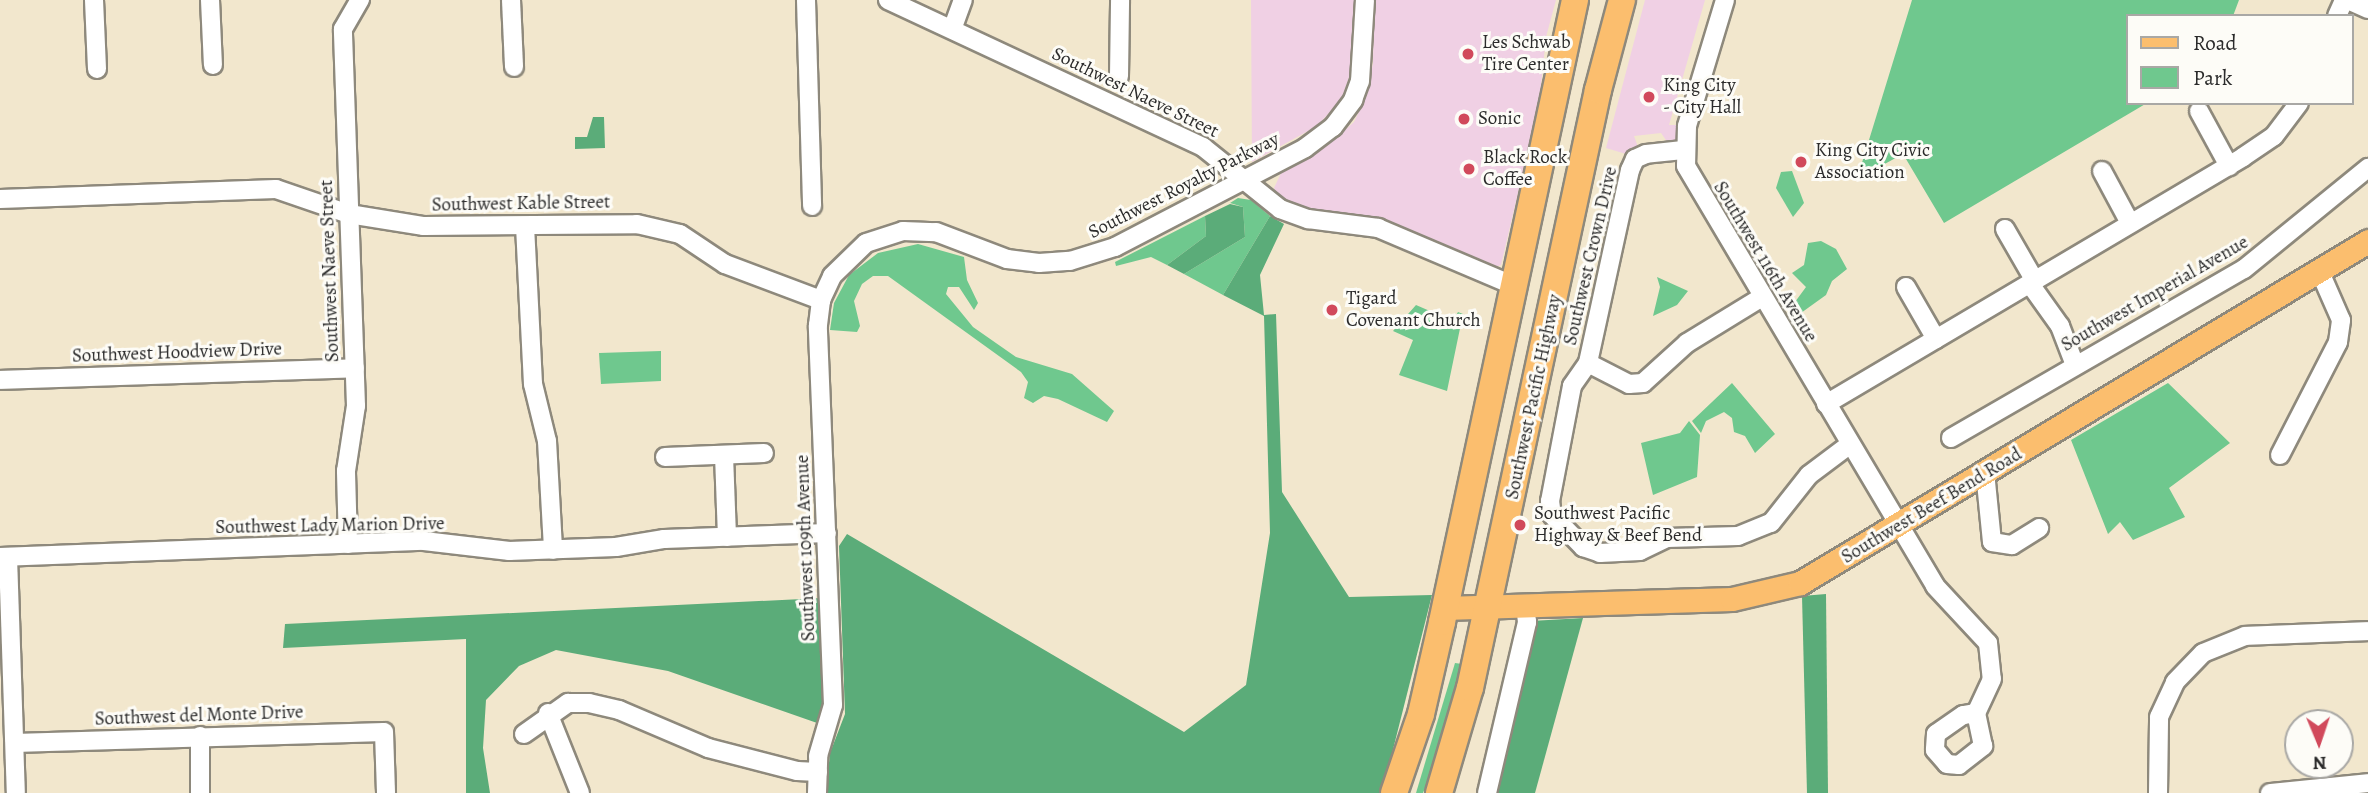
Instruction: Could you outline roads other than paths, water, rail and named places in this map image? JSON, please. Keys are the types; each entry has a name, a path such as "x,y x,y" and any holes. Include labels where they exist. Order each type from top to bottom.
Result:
{"highway":[{"path":"1394,793 1421,714 1575,0"},
{"name":"Southwest Pacific Highway","path":"1439,793 1489,607 1598,90 1622,0"}],"main road":[{"name":"Southwest Beef Bend Road","path":"1444,608 1753,596 1818,575 2368,241"}],"street":[{"path":"94,0 97,69"},
{"path":"210,0 213,65"},
{"name":"Southwest Naeve Street","path":"348,544 346,471 356,406 343,29 360,0"},
{"path":"511,0 514,67"},
{"path":"806,0 812,206"},
{"name":"Southwest Naeve Street","path":"888,0 953,27 1203,147 1280,209 1295,216 1378,228 1512,285"},
{"path":"953,27 963,0"},
{"path":"1119,76 1120,0"},
{"name":"Southwest Royalty Parkway","path":"821,300 847,257 884,236 925,231 1007,259 1070,261 1115,247 1316,142 1348,109 1363,68 1365,0"},
{"path":"1683,150 1725,0"},
{"path":"2346,0 2368,9"},
{"path":"1826,404 2229,166 2274,136 2298,105"},
{"path":"2199,111 2229,166"},
{"name":"Southwest 116th Avenue","path":"1683,150 1693,182 1935,586 1988,643 1992,679 1976,713"},
{"name":"Southwest Crown Drive","path":"1683,150 1646,154 1635,159 1630,170 1588,363 1572,386 1550,500 1557,522 1593,552 1635,552 1661,540 1757,531 1770,523 1824,460 1849,445"},
{"name":"Southwest Imperial Avenue","path":"1951,438 2244,269 2368,168"},
{"path":"2102,171 2130,223"},
{"name":"Southwest Kable Street","path":"0,198 276,189 349,214 424,226 637,224 680,234 725,264 821,300"},
{"path":"525,226 533,384 548,448 554,550"},
{"path":"2005,229 2032,282 2060,326 2075,365"},
{"path":"2280,455 2338,342 2341,320 2319,271"},
{"path":"1906,287 1936,339"},
{"path":"1588,363 1629,384 1643,383 1687,343 1762,297"},
{"name":"Southwest 109th Avenue","path":"817,793 818,772 833,705 818,326 821,300"},
{"name":"Southwest Hoodview Drive","path":"0,380 355,368"},
{"path":"665,457 764,453"},
{"path":"724,455 727,537"},
{"path":"1986,472 1992,542 2012,545 2039,528"},
{"name":"Southwest Lady Marion Drive","path":"4,557 424,541 487,551 554,550 727,537 827,533"},
{"path":"4,557 16,793"},
{"path":"1487,793 1527,622 1525,605"},
{"path":"2158,793 2159,717 2175,682 2203,653 2245,636 2368,631"},
{"path":"524,734 548,713 568,703 589,702 619,710 708,748 797,771 818,772"},
{"path":"548,713 580,793"},
{"name":"Southwest del Monte Drive","path":"15,743 384,732 386,793"},
{"path":"200,736 200,793"},
{"path":"2270,793 2368,783"}],"place":[{"name":"Les Schwab Tire Center","path":"1468,54"},
{"name":"King City - City Hall","path":"1649,97"},
{"name":"Sonic","path":"1464,119"},
{"name":"King City Civic Association","path":"1801,162"},
{"name":"Black Rock Coffee","path":"1469,169"},
{"name":"Tigard Covenant Church","path":"1332,310"},
{"name":"Southwest Pacific Highway & Beef Bend","path":"1520,525"}]}
